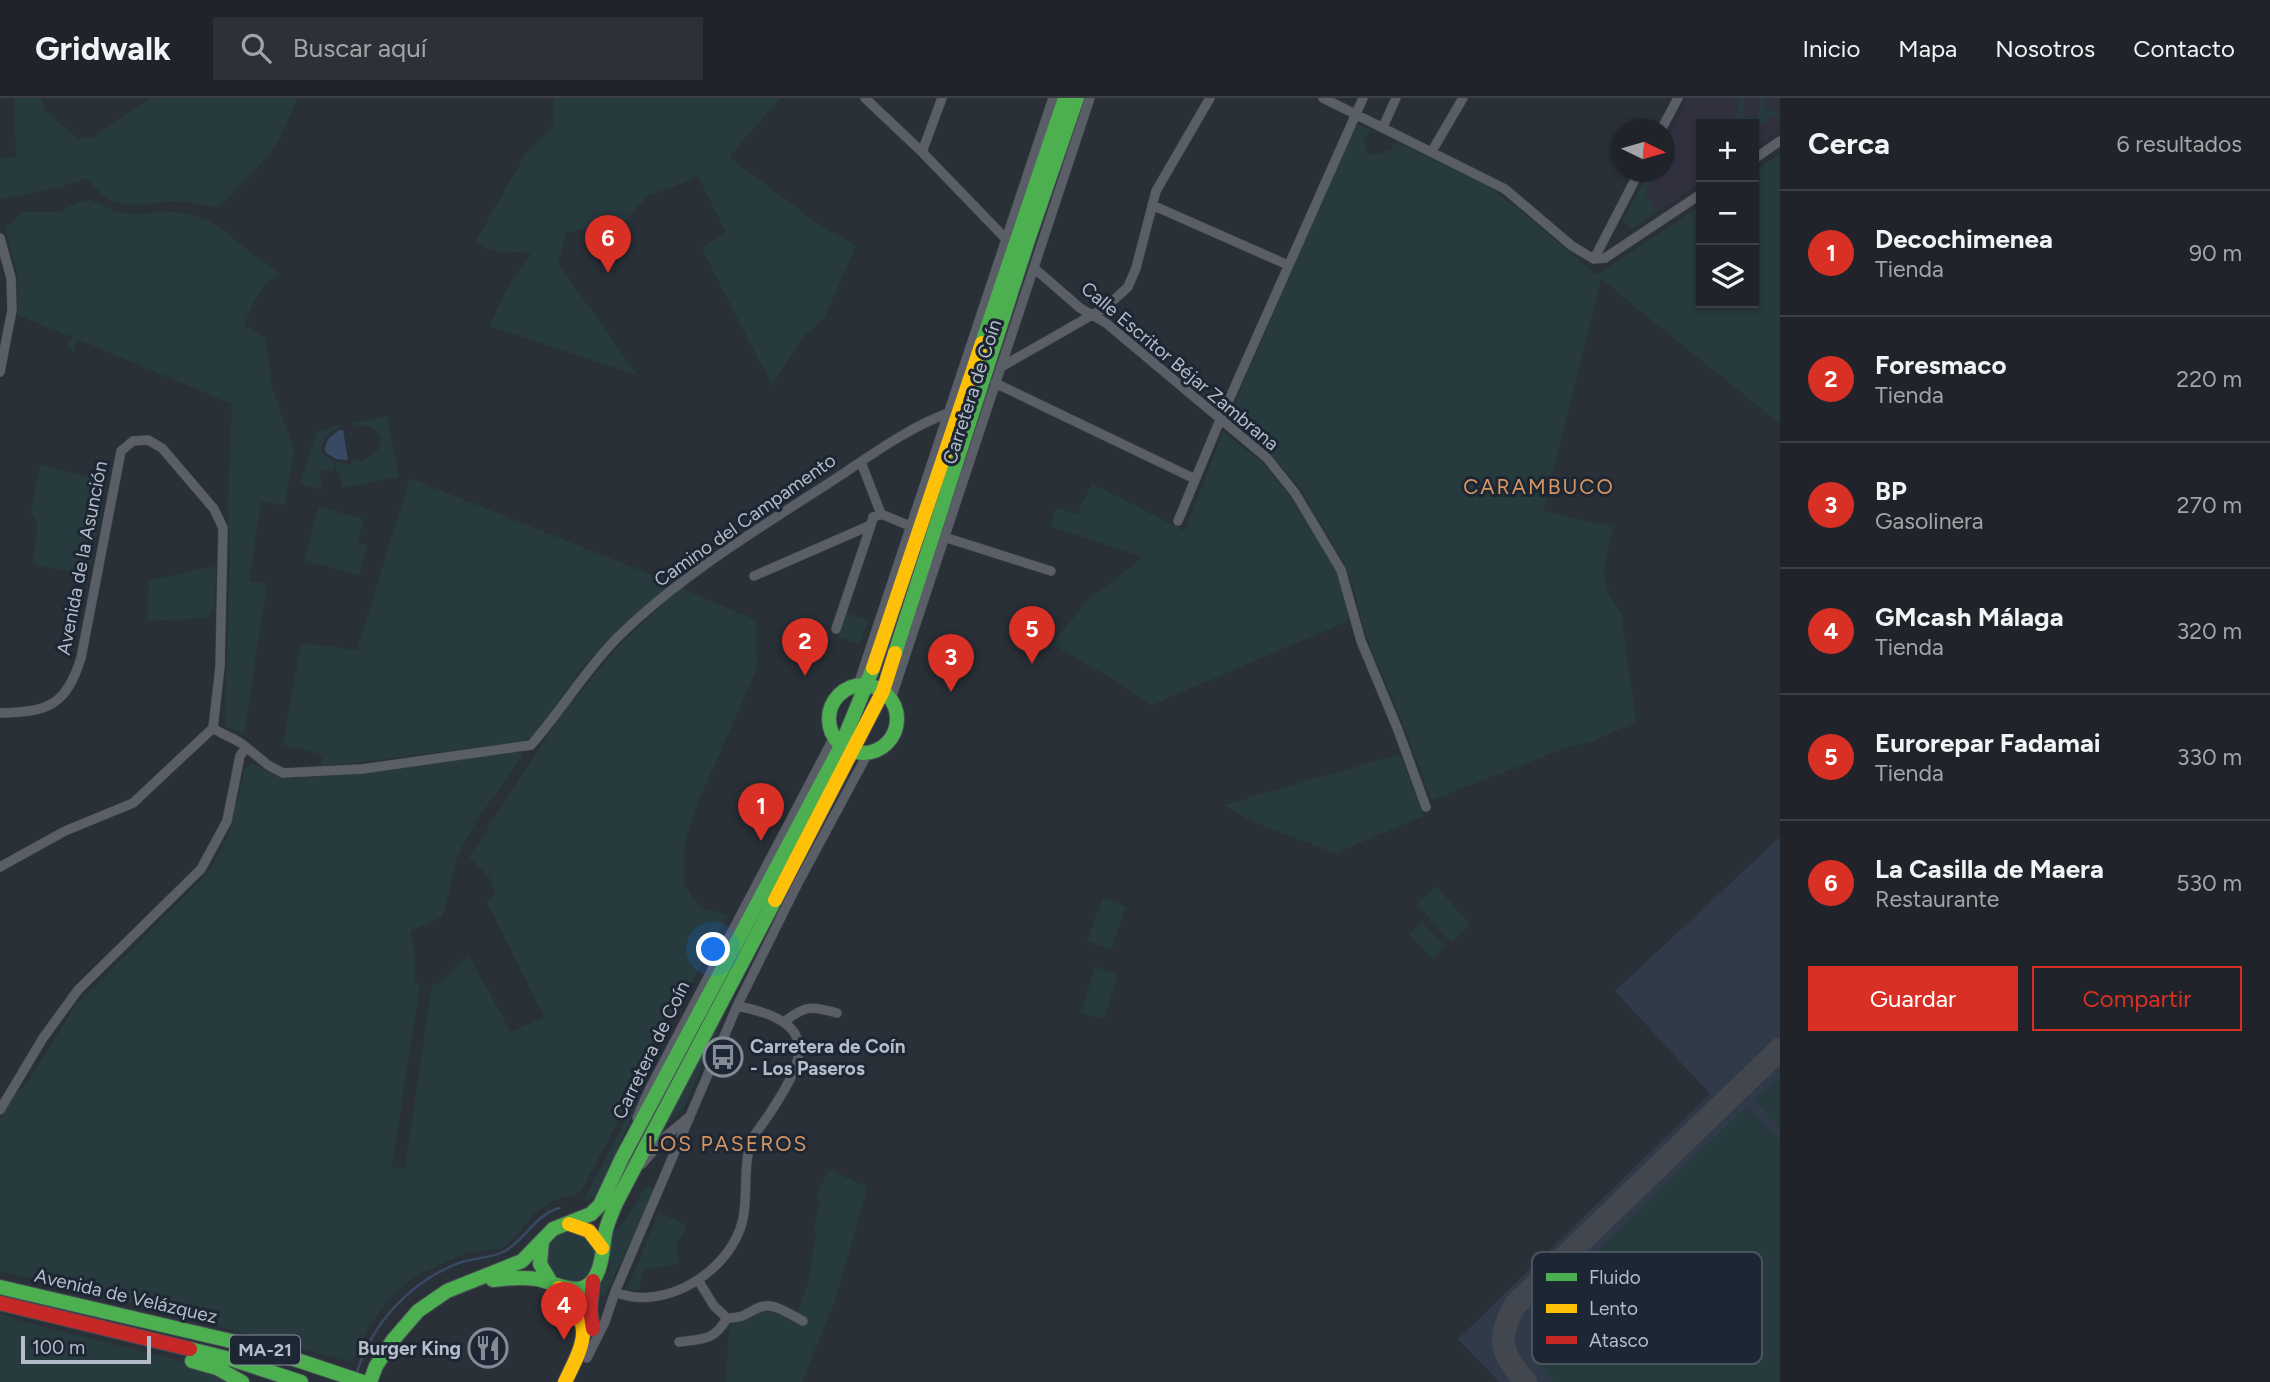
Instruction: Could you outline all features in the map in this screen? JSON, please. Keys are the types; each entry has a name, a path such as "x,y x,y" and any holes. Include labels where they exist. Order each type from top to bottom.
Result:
{"main road":[{"path":"578,1382 587,1358 593,1327 590,1310 593,1281 603,1262 602,1248 608,1224 843,745 1065,98"},
{"name":"Carretera de Coín","path":"887,695 1023,253 1077,98"},
{"path":"862,685 887,695 897,716 896,729 890,740 868,753 843,745 830,727 831,705 838,695 847,688 862,685"},
{"path":"370,1382 376,1366 393,1340 418,1311 447,1291 522,1261 553,1229 591,1213 600,1205 622,1158 843,745 887,695"},
{"path":"569,1224 592,1232 602,1248"},
{"path":"542,1241 538,1262 542,1273 575,1303 584,1326 581,1350 565,1382"},
{"path":"467,1283 514,1277 569,1289 582,1287 593,1281"},
{"path":"0,1278 46,1288 71,1303"},
{"name":"Avenida de Velázquez","path":"0,1287 261,1348 363,1382"},
{"name":"Avenida de Velázquez","path":"0,1303 234,1360 301,1382"},
{"path":"87,1324 107,1338 217,1368 242,1382"}],"street":[{"path":"865,98 922,152 1006,239"},
{"path":"922,152 942,98"},
{"name":"Carretera de Coín","path":"862,685 910,526 1053,98"},
{"name":"Carretera de Coín","path":"887,695 944,537 1090,98"},
{"path":"1001,367 1114,302 1128,287 1136,268 1156,191 1210,98"},
{"path":"1323,98 1505,189 1572,246 1594,259 1605,258 1696,197"},
{"path":"1178,521 1363,98"},
{"path":"1383,127 1396,98"},
{"path":"1432,151 1463,98"},
{"path":"1667,119 1678,98"},
{"path":"1759,156 1780,141"},
{"path":"1594,259 1634,182"},
{"path":"1152,205 1288,265"},
{"path":"0,238 10,278 12,310 0,372"},
{"name":"Calle Escritor Béjar Zambrana","path":"1034,268 1080,308 1106,323 1267,458 1288,484 1341,570 1361,641 1426,807"},
{"path":"995,383 1195,479"},
{"name":"Camino del Campamento","path":"213,728 237,739 268,765 283,773 362,769 531,745 618,637 673,588 735,544 861,463 930,420 948,413"},
{"name":"Avenida de la Asunción","path":"0,713 30,712 53,705 66,693 76,675 121,451 133,441 148,440 162,449 214,509 223,528 220,667 213,728"},
{"path":"861,463 881,514"},
{"path":"836,629 873,517 881,514 910,526"},
{"path":"754,576 870,525"},
{"path":"944,537 1051,571"},
{"path":"0,867 65,831 133,803 213,728"},
{"path":"0,1110 43,1038 78,990 201,869 228,821 240,756 246,747"},
{"path":"587,1358 605,1322 615,1292 737,1006 797,885 868,753"},
{"path":"615,1292 629,1296 653,1296 690,1286 730,1251 743,1220 750,1144 785,1091 800,1059 798,1039 785,1021 764,1012 737,1006"},
{"path":"785,1021 800,1010 814,1006 837,1013"},
{"path":"627,1181 666,1136 691,1116"},
{"path":"698,1280 714,1306 727,1318 740,1318 763,1306 770,1306 803,1321"},
{"path":"679,1342 709,1338 721,1328 727,1318"}],"shaded area":[{"path":"1688,98 1780,98 1780,130 1759,144 1759,119 1696,119 1696,185 1633,228 1626,227 1624,220 1644,182 1675,182 1675,123"},
{"path":"1780,837 1780,1382 1499,1382 1458,1339 1532,1267 1532,1364 1762,1364 1762,1252 1547,1252 1710,1094 1615,991"}],"green space":[{"path":"14,98 43,98 43,109 78,139 94,137 151,98 298,98 277,144 219,207 175,201 122,204 103,195 86,178 58,188 0,199 0,158 16,157"},
{"path":"553,98 780,98 729,157 815,222 856,246 824,318 801,339 772,385 701,247 726,233 698,176 649,195 625,220 566,233 558,263 637,375 489,326 511,281 531,253 491,251 476,241 525,155 553,126"},
{"path":"1738,98 1745,98 1744,117 1758,118 1759,98 1766,98 1766,110 1779,111 1780,104 1780,117 1772,116 1759,125 1759,119 1736,119"},
{"path":"1359,124 1371,130 1363,141 1368,154 1376,155 1392,149 1394,141 1486,185 1515,206 1596,275 1696,209 1696,308 1759,308 1759,168 1780,154 1780,424 1601,279 1543,511 1614,527 1605,562 1605,581 1621,613 1636,722 1591,742 1563,749 1432,800 1372,651 1344,563 1299,486 1228,418 1354,128"},
{"path":"1644,182 1654,182 1647,187 1645,194 1657,212 1633,228 1624,224 1624,219"},
{"path":"90,200 124,213 169,212 206,220 280,273 262,289 244,325 265,337 272,387 294,451 285,505 261,502 249,581 267,584 244,734 225,726 232,404 77,339 74,352 71,351 67,344 74,338 18,315 17,273 5,227 24,212 57,212"},
{"path":"387,416 399,477 342,488 336,462 351,464 359,459 362,462 378,450 381,444 381,438 373,429 354,423"},
{"path":"341,425 327,436 323,443 322,452 334,461 334,469 320,471 322,490 300,483 317,431"},
{"path":"1223,432 1262,462 1288,494 1337,571 1345,597 1348,621 1152,705 1052,644 1093,594 1143,557 1050,526 1056,508 1077,514 1092,484 1185,531"},
{"path":"40,464 107,483 89,575 33,564 38,525 31,512"},
{"path":"410,478 672,583 583,666 539,730 530,738 519,742 320,767 324,755 283,745 301,643 357,650"},
{"path":"319,507 364,519 358,543 367,546 359,575 304,560"},
{"path":"216,566 215,610 210,610 210,618 147,621 149,580"},
{"path":"681,588 756,620 757,668 698,803 685,842 684,884 698,906 727,916 580,1193 554,1200 534,1213 514,1239 500,1249 466,1253 413,1277 384,1305 366,1331 358,1353 350,1362 59,1284 0,1272 0,1120 14,1095 26,1085 75,1006 202,879 215,862 229,833 245,768 252,763 286,779 519,751 522,755 519,761 481,814 463,845 456,860 441,917 410,931 414,948 415,980 420,984 392,1166 405,1169 432,985 441,982 468,955 511,1032 544,1017 486,900 496,895 489,877 469,857 562,714 622,642"},
{"path":"846,613 868,620 860,644 838,637"},
{"path":"1400,754 1424,816 1335,853 1251,821 1224,805"},
{"path":"1436,886 1470,924 1451,942 1417,904"},
{"path":"1103,898 1126,907 1111,950 1087,941"},
{"path":"1422,922 1445,947 1432,959 1409,934"},
{"path":"1095,967 1118,975 1104,1020 1081,1012"},
{"path":"735,990 684,1107 662,1132 661,1131"},
{"path":"1780,1076 1780,1128 1754,1100"},
{"path":"639,1094 642,1095 621,1141 615,1162 596,1199 592,1197 589,1201 585,1198"},
{"path":"1747,1106 1780,1140 1780,1382 1554,1382 1538,1364 1762,1364 1762,1252 1596,1252"},
{"path":"825,1171 868,1187 835,1300 802,1382 726,1382 729,1324 753,1318 767,1309 797,1315 809,1279 816,1232 813,1231 820,1201 816,1199 826,1175"},
{"path":"646,1186 656,1190 605,1296 597,1296 609,1269 613,1229 620,1228"},
{"path":"659,1212 687,1226 676,1246 680,1263 644,1270 638,1290 627,1289"},
{"path":"571,1231 589,1238 596,1256 589,1274 571,1281 553,1274 546,1256 553,1238"},
{"path":"0,1313 17,1320 197,1365 234,1382 0,1382"}],"water":[{"path":"343,430 348,460 336,459 325,452 329,439"}],"waterway":[{"path":"357,1372 383,1321 410,1292 441,1271 459,1263 505,1251 543,1216 559,1208"}],"taxiway":[{"path":"1570,1252 1780,1049"},
{"path":"1526,1382 1507,1355 1504,1337 1515,1305 1532,1289"}],"traffic: fast":[{"path":"982,343 1065,98"},
{"path":"895,653 1028,240 1077,98"},
{"path":"370,1382 376,1366 393,1340 418,1311 447,1291 522,1261 553,1229 591,1214 600,1205 622,1158 841,746 873,668"},
{"path":"863,685 876,688 887,695 894,706 897,719 894,732 887,743 876,750 863,753 850,750 839,743 832,732 829,719 832,706 839,695 850,688 863,685"},
{"path":"493,1280 531,1278 579,1289 593,1281 600,1266 606,1230 616,1203 775,900"},
{"path":"542,1241 540,1264 552,1284"},
{"path":"0,1287 261,1348 363,1382"},
{"path":"190,1349 301,1382"},
{"path":"192,1361 217,1368 242,1382"}],"traffic: slow":[{"path":"873,668 982,343"},
{"path":"775,900 883,691 895,653"},
{"path":"569,1224 589,1231 602,1248"},
{"path":"559,1288 578,1313 583,1333 578,1355 565,1382"}],"traffic: jam":[{"path":"593,1281 590,1310 593,1329"},
{"path":"0,1303 190,1349"}],"place":[{"name":"La Casilla de Maera","path":"608,273"},
{"name":"Eurorepar Fadamai","path":"1032,664"},
{"name":"Foresmaco","path":"805,676"},
{"name":"BP","path":"951,692"},
{"name":"Decochimenea","path":"761,841"},
{"name":"Carretera de Coín - Los Paseros","path":"723,1057"},
{"name":"GMcash Málaga","path":"564,1340"},
{"name":"Burger King","path":"488,1348"}],"district":[{"name":"CARAMBUCO","path":"1539,486"},
{"name":"LOS PASEROS","path":"728,1143"}]}
